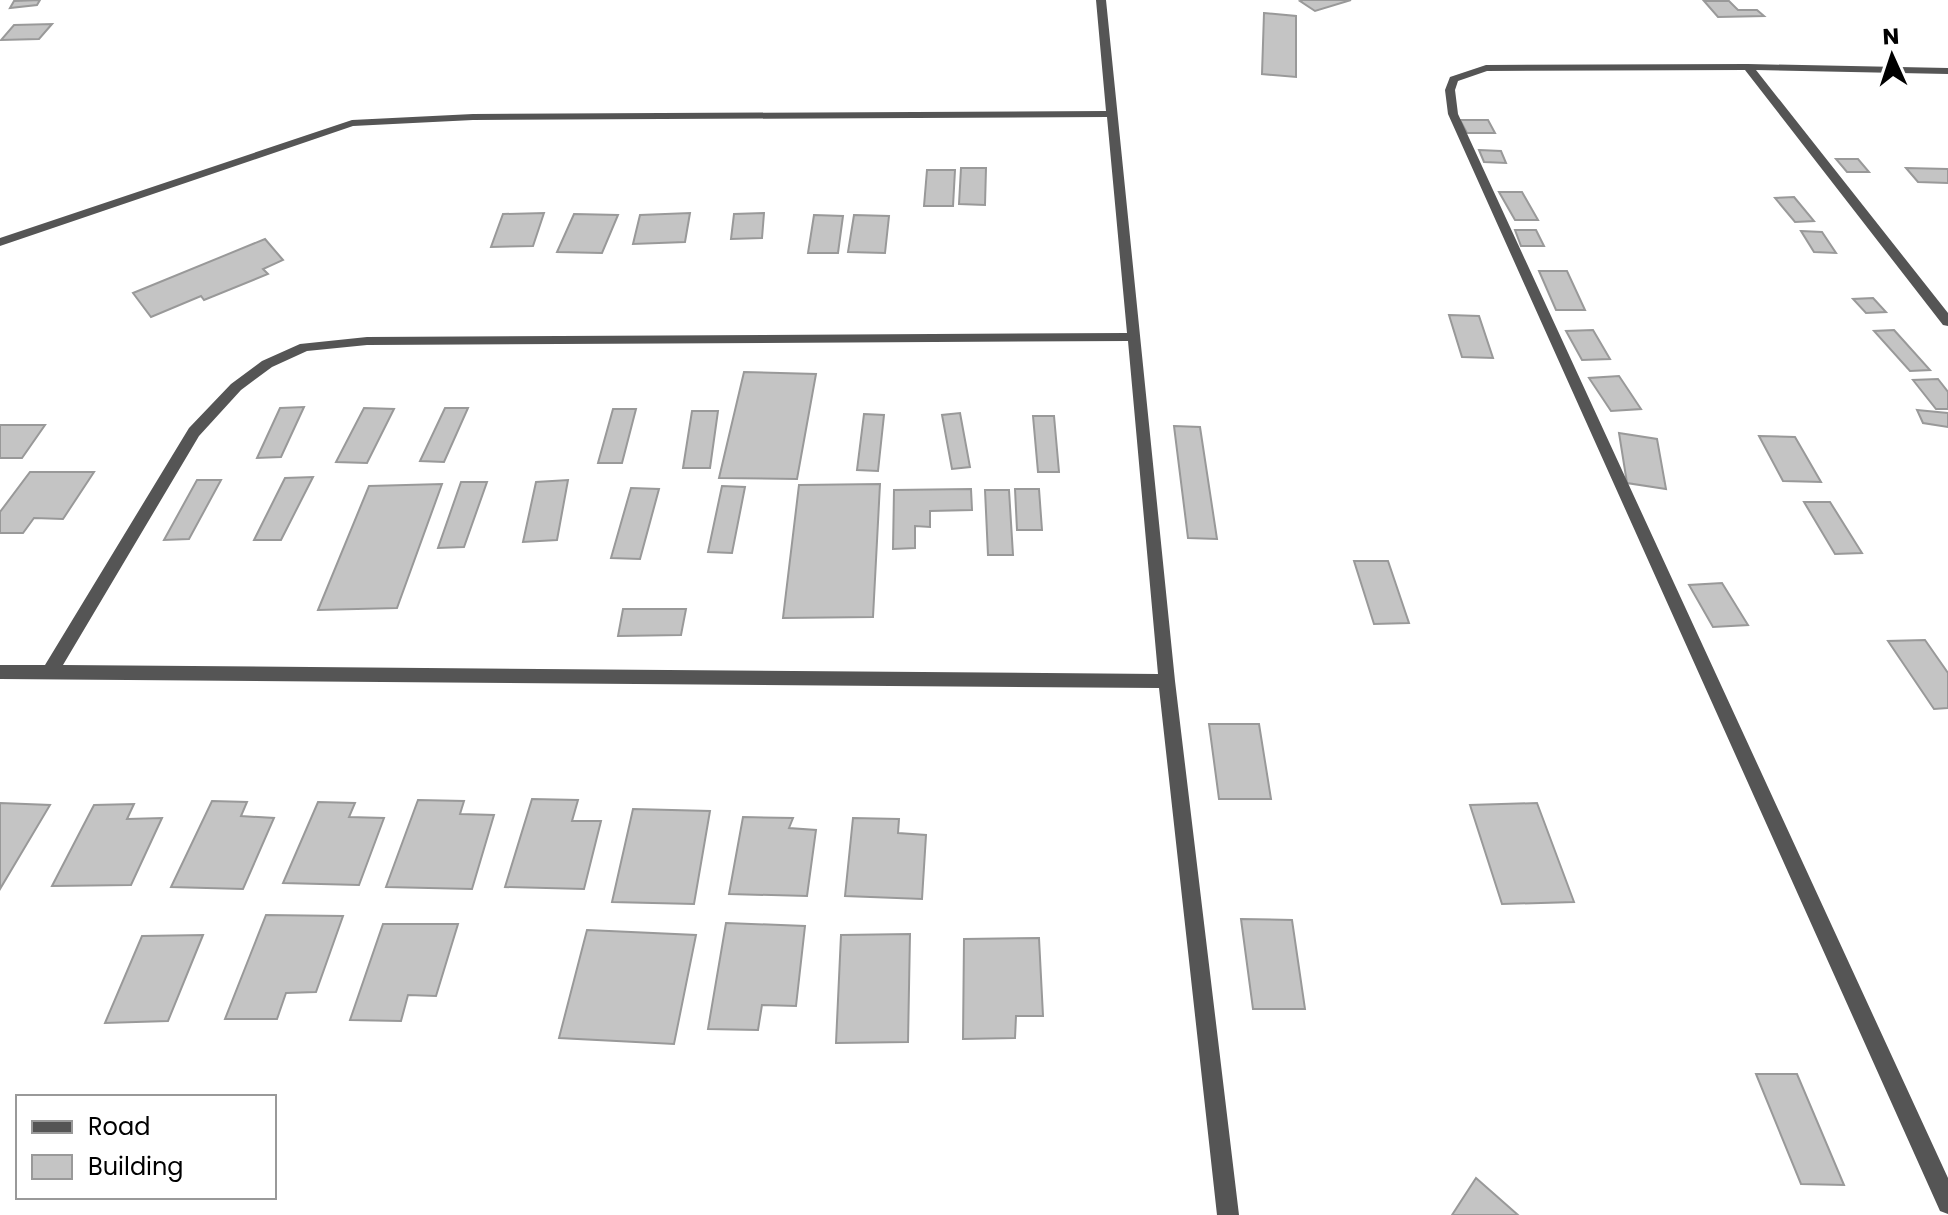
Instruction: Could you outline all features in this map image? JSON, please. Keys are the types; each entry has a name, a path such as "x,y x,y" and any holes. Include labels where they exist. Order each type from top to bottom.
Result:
{"street":[{"path":"1101,0 1167,681 1228,1215"},
{"path":"1748,67 1948,322"},
{"path":"1948,71 1748,67 1486,68 1454,79 1450,90 1453,114 1948,1203"},
{"path":"0,242 352,123 473,117 1113,114"},
{"path":"50,672 194,432 236,387 257,372 305,347 367,341 1135,337"},
{"path":"0,672 1167,681"}],"building":[{"path":"40,0 37,5 10,8 14,1"},
{"path":"1351,0 1315,11 1300,1"},
{"path":"1704,1 1729,1 1738,10 1757,10 1764,16 1718,17"},
{"path":"1264,13 1296,16 1296,77 1262,74"},
{"path":"52,24 39,39 1,40 14,25"},
{"path":"1460,120 1488,120 1495,133 1467,133"},
{"path":"1479,150 1501,151 1506,163 1484,162"},
{"path":"1836,159 1858,159 1869,172 1847,172"},
{"path":"961,168 986,168 985,205 959,204"},
{"path":"1906,168 1948,169 1948,183 1918,182"},
{"path":"927,170 955,170 953,206 924,206"},
{"path":"1499,192 1522,192 1538,220 1515,220"},
{"path":"1794,197 1814,221 1795,222 1775,198"},
{"path":"544,213 533,246 491,247 503,214"},
{"path":"690,213 685,242 633,244 640,215"},
{"path":"764,213 762,238 731,239 734,214"},
{"path":"574,214 618,215 602,253 557,252"},
{"path":"814,215 843,216 838,253 808,253"},
{"path":"854,215 889,216 885,253 848,252"},
{"path":"1515,230 1536,230 1544,246 1521,246"},
{"path":"1801,231 1822,232 1836,253 1814,252"},
{"path":"265,239 283,260 263,269 268,274 204,300 201,296 151,317 133,293"},
{"path":"1539,271 1567,271 1585,310 1556,310"},
{"path":"1873,298 1886,312 1866,313 1853,299"},
{"path":"1449,315 1479,316 1493,358 1462,357"},
{"path":"1593,330 1610,359 1582,360 1566,331"},
{"path":"1894,330 1930,370 1910,371 1874,331"},
{"path":"744,372 816,374 797,479 719,478"},
{"path":"1619,376 1641,409 1611,411 1589,378"},
{"path":"1938,379 1948,392 1948,409 1936,409 1913,380"},
{"path":"304,407 281,457 257,458 280,408"},
{"path":"364,408 394,409 367,463 336,462"},
{"path":"445,408 468,408 444,462 420,461"},
{"path":"613,409 636,409 622,463 598,463"},
{"path":"1917,410 1948,413 1948,427 1923,423"},
{"path":"692,411 718,411 710,468 683,468"},
{"path":"960,413 970,467 952,469 942,415"},
{"path":"864,414 884,415 878,471 857,470"},
{"path":"1033,416 1054,416 1059,472 1038,472"},
{"path":"0,425 45,425 22,458 0,458"},
{"path":"1174,426 1200,427 1217,539 1188,538"},
{"path":"1619,433 1657,439 1666,489 1627,483"},
{"path":"1759,436 1795,437 1821,482 1783,481"},
{"path":"30,472 94,472 63,519 34,518 23,533 0,533 0,512"},
{"path":"313,477 281,540 254,540 285,478"},
{"path":"197,480 221,480 189,539 164,540"},
{"path":"568,480 557,540 523,542 536,482"},
{"path":"461,482 487,482 464,547 438,548"},
{"path":"442,484 397,608 318,610 369,486"},
{"path":"880,484 873,617 783,618 799,485"},
{"path":"722,486 745,487 732,553 708,552"},
{"path":"631,488 659,489 640,559 611,558"},
{"path":"971,489 972,510 930,511 930,527 915,526 915,548 893,549 894,490"},
{"path":"1015,489 1039,489 1042,530 1017,530"},
{"path":"985,490 1009,490 1013,555 988,555"},
{"path":"1804,502 1830,502 1862,553 1835,554"},
{"path":"1354,561 1388,561 1409,623 1374,624"},
{"path":"1722,583 1748,625 1713,627 1689,585"},
{"path":"623,609 686,609 681,635 618,636"},
{"path":"1925,640 1948,673 1948,708 1934,709 1888,641"},
{"path":"1209,724 1259,724 1271,799 1219,799"},
{"path":"532,799 578,800 572,821 601,821 584,889 505,887"},
{"path":"418,800 464,801 460,814 494,815 472,889 386,887"},
{"path":"212,801 247,802 241,816 274,818 243,889 171,887"},
{"path":"318,802 355,803 349,817 384,818 359,885 283,883"},
{"path":"0,803 50,805 0,889"},
{"path":"1537,803 1574,902 1502,904 1470,805"},
{"path":"134,804 127,819 162,818 131,885 52,886 94,805"},
{"path":"633,809 710,811 694,904 612,902"},
{"path":"743,817 793,818 789,828 816,830 807,896 729,894"},
{"path":"853,818 899,819 898,833 926,835 922,899 845,896"},
{"path":"266,915 343,916 316,992 286,993 277,1019 225,1019"},
{"path":"1241,919 1292,920 1305,1009 1253,1009"},
{"path":"726,923 805,926 796,1006 762,1005 758,1030 708,1029"},
{"path":"383,924 458,924 436,996 408,995 401,1021 350,1020"},
{"path":"587,930 696,935 674,1044 559,1038"},
{"path":"910,934 908,1042 836,1043 841,935"},
{"path":"203,935 168,1021 105,1023 142,936"},
{"path":"1039,938 1043,1016 1016,1016 1015,1038 963,1039 964,939"},
{"path":"1756,1074 1797,1074 1844,1185 1801,1184"},
{"path":"1476,1178 1518,1215 1452,1215"}]}
